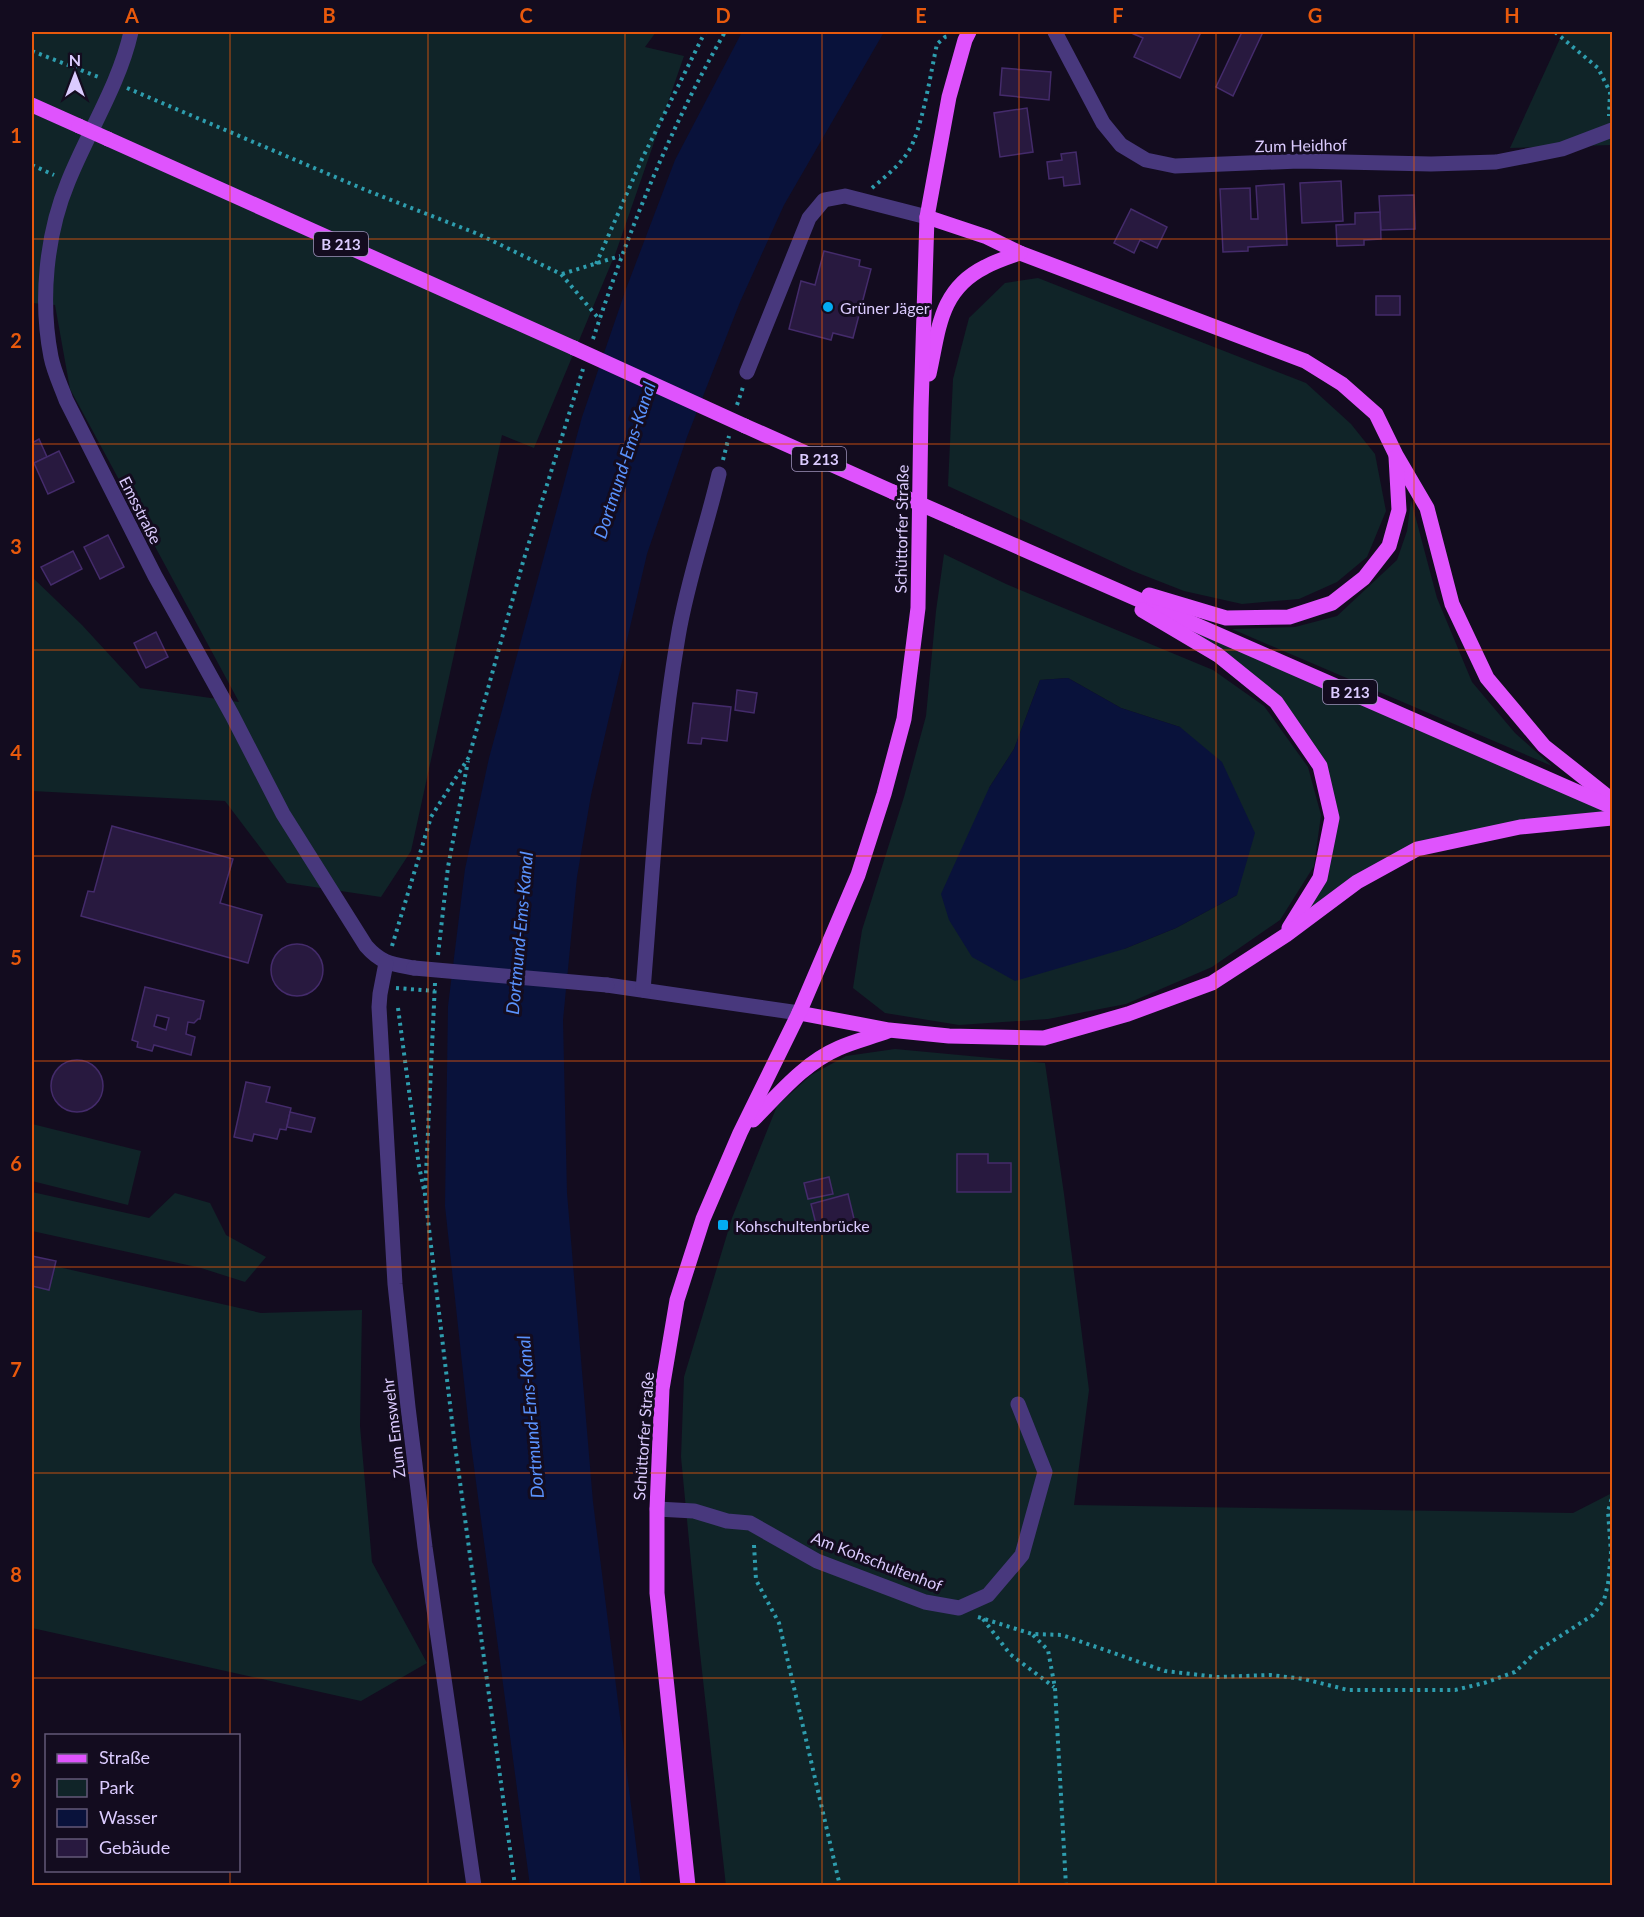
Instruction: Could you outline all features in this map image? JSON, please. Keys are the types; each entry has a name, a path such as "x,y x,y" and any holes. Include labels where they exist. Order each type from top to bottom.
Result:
{"main road":[{"name":"Schüttorfer Straße","path":"688,1886 657,1593 657,1509 662,1389 677,1300 703,1219 740,1133 799,1013 858,875 884,794 904,719 918,608 927,217 950,97 967,36"},
{"name":"B 213","path":"32,105 893,492 1612,807"},
{"path":"927,217 987,237 1020,252 1305,361 1342,384 1376,414 1396,455 1427,508 1452,604 1487,678 1544,746 1612,800"},
{"path":"921,409 942,315 950,295 966,279 984,267 1020,252"},
{"path":"1088,577 1226,618 1289,617 1332,603 1364,579 1389,546 1399,510 1396,455"},
{"path":"1088,577 1218,655 1276,702 1320,766 1332,818 1320,878 1286,934"},
{"path":"799,1013 889,1030 950,1036 1044,1038 1128,1014 1212,983 1286,934 1357,882 1417,849 1520,827 1612,818"},
{"path":"740,1133 789,1083 811,1065 838,1048 889,1030"}],"street":[{"name":"Emsstraße","path":"131,32 124,57 60,204 49,260 46,309 52,359 66,400 155,576 232,715 283,814 359,936 375,956 386,963"},
{"name":"Zum Heidhof","path":"1055,32 1103,123 1121,145 1146,160 1175,166 1299,161 1431,164 1496,162 1562,149 1611,131"},
{"path":"747,372 809,218 824,200 845,195 927,217"},
{"path":"644,990 669,690 689,584 719,474"},
{"path":"386,963 414,968 607,985 799,1013"},
{"name":"Zum Emswehr","path":"386,963 379,1006 395,1284 425,1547 474,1886"},
{"name":"Am Kohschultenhof","path":"657,1509 694,1511 727,1521 750,1523 817,1561 925,1602 959,1608 988,1595 1022,1555 1045,1472 1018,1404"}],"path":[{"path":"596,264 642,159 705,32"},
{"path":"592,342 621,256 659,160 706,63 724,32"},
{"path":"1555,32 1598,68 1611,89 1611,131"},
{"path":"861,199 896,167 909,150 918,124 937,44 945,37 967,36"},
{"path":"32,51 113,82 478,234 561,274 600,320"},
{"path":"32,165 68,182"},
{"path":"561,274 621,256"},
{"path":"437,965 448,867 469,757 523,562 585,364"},
{"path":"469,757 431,817 386,963 395,988 425,1195 453,1426 515,1886"},
{"path":"425,1195 435,976"},
{"path":"395,988 435,991"},
{"path":"959,1608 983,1619 1032,1634 1062,1635 1165,1671 1217,1677 1270,1675 1304,1679 1348,1690 1455,1690 1515,1672 1537,1651 1593,1615 1604,1600 1608,1584 1611,1553 1608,1511 1612,1498"},
{"path":"750,1523 755,1552 756,1580 779,1623 840,1886"},
{"path":"983,1619 1010,1654 1055,1688"},
{"path":"1032,1634 1048,1650 1055,1688 1066,1886"}],"green space":[{"path":"32,32 656,32 645,47 684,56 616,252 534,448 502,435 411,851 381,897 287,883 225,801 32,791 32,577 82,625 140,688 239,702 70,389 55,305 32,303"},
{"path":"1563,32 1612,32 1612,145 1510,148"},
{"path":"1038,278 1306,383 1351,424 1375,454 1386,511 1367,557 1337,582 1299,599 1242,604 1184,591 1133,571 948,486 953,379 969,318 1005,283"},
{"path":"1411,500 1437,598 1472,682 1515,733 1552,766 1232,629 1295,627 1337,616 1397,560 1407,531"},
{"path":"944,554 1006,584 1213,670 1264,706 1308,767 1321,815 1314,866 1280,920 1212,967 1126,1004 1048,1019 959,1025 885,1013 853,988 862,930 904,797 926,716","holes":["1068,678 1121,708 1180,727 1237,895 1176,928 1124,949 989,788 1014,749 1040,680"]},
{"path":"1090,578 1612,808 1612,817 1417,848 1286,933 1321,878 1333,818 1320,765 1276,701 1218,654"},
{"path":"895,1049 1045,1063 1089,1390 1074,1505 1573,1513 1612,1493 1612,1885 726,1886 681,1457 684,1377 732,1218 777,1106 811,1075 846,1056"},
{"path":"32,1124 141,1151 128,1205 32,1181"},
{"path":"32,1192 149,1218 175,1193 210,1203 226,1235 266,1257 245,1282 201,1268 32,1231"},
{"path":"32,1261 261,1313 362,1310 360,1426 372,1562 427,1663 361,1701 32,1628"}],"water":[{"name":"Dortmund-Ems-Kanal","path":"742,32 884,32 784,205 740,302 687,437 647,554 591,795 577,877 563,1020 567,1193 593,1502 641,1885 530,1886 470,1437 445,1206 448,1006 465,869 489,758 582,417 626,289 675,160"},
{"path":"1068,678 1121,708 1180,727 1222,762 1255,833 1237,895 1176,928 1124,949 1015,981 972,957 949,920 941,894 989,788 1014,749 1040,680"}],"building":[{"path":"1129,32 1201,32 1180,78 1134,57 1143,38"},
{"path":"1242,32 1263,32 1233,96 1216,87"},
{"path":"1002,68 1051,72 1049,100 1000,95"},
{"path":"1027,108 1033,152 1000,157 994,113"},
{"path":"1076,152 1080,184 1064,186 1063,177 1049,179 1047,162 1062,160 1061,154"},
{"path":"1341,181 1343,221 1302,223 1300,183"},
{"path":"1284,184 1287,245 1248,247 1248,251 1223,252 1220,189 1250,188 1251,219 1258,219 1256,186"},
{"path":"1414,195 1415,229 1381,230 1379,196"},
{"path":"1131,209 1167,227 1157,248 1140,240 1134,253 1114,243"},
{"path":"1380,212 1381,239 1364,240 1364,245 1337,246 1336,225 1355,224 1355,213"},
{"name":"Grüner Jäger","path":"824,251 860,260 859,266 871,269 853,338 833,333 831,340 789,329 801,281 815,285"},
{"path":"1376,296 1400,296 1400,315 1376,315"},
{"path":"39,439 47,457 32,464 32,443"},
{"path":"59,451 74,482 48,494 34,463"},
{"path":"108,535 124,567 100,579 84,547"},
{"path":"73,551 82,569 51,585 41,567"},
{"path":"156,632 168,657 146,668 134,643"},
{"path":"737,690 757,693 754,713 735,710"},
{"path":"693,703 731,707 727,741 702,738 701,744 688,743"},
{"path":"112,826 233,859 220,903 262,915 248,963 81,916 88,891 94,892"},
{"path":"297,944 307,946 315,952 321,960 323,970 321,980 315,988 307,994 297,996 287,994 279,988 273,980 271,970 273,960 279,952 287,946"},
{"path":"145,987 204,1001 200,1019 194,1023 188,1022 186,1034 195,1037 191,1055 154,1045 152,1051 137,1047 138,1042 132,1040","holes":["157,1015 169,1018 166,1030 154,1026"]},
{"path":"77,1060 87,1062 95,1068 101,1076 103,1086 101,1096 95,1104 87,1110 77,1112 67,1110 59,1104 53,1096 51,1086 53,1076 59,1068 67,1062"},
{"path":"246,1082 270,1087 266,1102 291,1108 286,1130 280,1129 277,1139 254,1134 252,1141 234,1137"},
{"path":"290,1112 315,1118 311,1132 287,1127"},
{"path":"957,1154 988,1154 988,1163 1011,1163 1011,1192 957,1192"},
{"path":"829,1177 833,1194 808,1199 804,1183"},
{"path":"848,1194 855,1223 818,1232 811,1204"},
{"path":"32,1256 56,1261 49,1290 32,1286"}],"place":[{"name":"Grüner Jäger","path":"828,307"},
{"name":"Kohschultenbrücke","path":"723,1225"}]}
